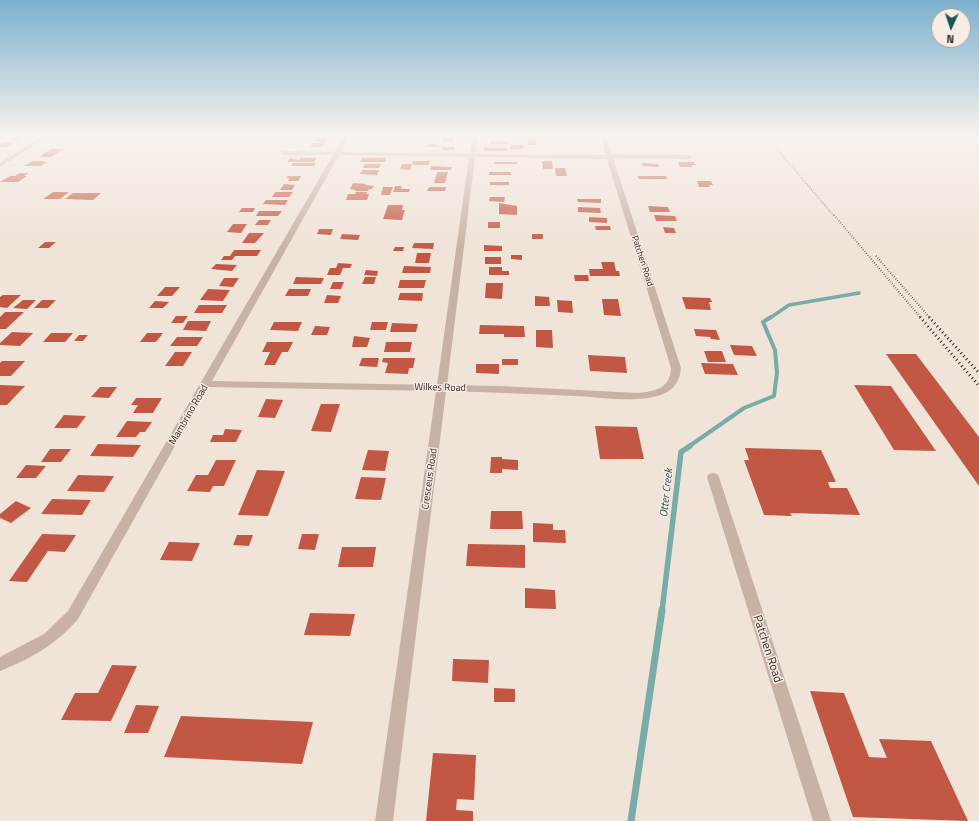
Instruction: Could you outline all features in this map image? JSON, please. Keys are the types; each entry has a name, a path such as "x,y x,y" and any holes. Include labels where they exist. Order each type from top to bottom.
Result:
{"street":[{"name":"Mambrino Road","path":"0,664 35,648 50,639 63,628 73,615 326,174"},
{"name":"Cresceus Road","path":"384,821 470,174"},
{"name":"Patchen Road","path":"614,174 676,368 675,380 671,385"},
{"name":"Wilkes Road","path":"206,384 551,391 638,396 658,394 671,385"},
{"name":"Patchen Road","path":"713,477 822,821"}],"building":[{"path":"18,174 27,174 24,176 27,176 18,182 0,182 10,176"},
{"path":"436,174 447,174 445,183 434,183"},
{"path":"489,174 511,174 511,175"},
{"path":"556,174 567,174 567,176 556,176"},
{"path":"288,176 301,176 298,181 288,181 289,178 286,178"},
{"path":"637,176 666,176 667,179 639,179"},
{"path":"697,181 711,181 713,185 709,185 710,187 699,187"},
{"path":"490,182 509,182 509,185 490,185"},
{"path":"353,183 374,186 368,191 355,191 356,190 350,189"},
{"path":"284,184 295,185 292,190 280,190"},
{"path":"395,186 402,186 401,189 410,189 409,192 393,192"},
{"path":"383,187 393,187 390,195 381,195"},
{"path":"429,187 446,187 445,191 427,191"},
{"path":"53,192 69,192 60,199 43,199"},
{"path":"275,192 293,192 289,197 272,197"},
{"path":"356,192 367,192 366,194 369,194 367,200 346,200 348,194 355,194"},
{"path":"73,193 101,193 93,200 65,199"},
{"path":"490,197 505,197 504,202 489,201"},
{"path":"577,199 601,199 601,203 578,202"},
{"path":"266,200 288,200 285,205 263,204"},
{"path":"499,203 517,206 517,215 499,214"},
{"path":"388,205 403,205 402,210 405,210 402,220 383,219"},
{"path":"648,206 668,207 670,212 650,212"},
{"path":"578,207 600,208 601,213 578,212"},
{"path":"242,208 255,208 253,212 239,212"},
{"path":"259,211 282,211 278,216 256,216"},
{"path":"654,215 675,216 677,221 656,221"},
{"path":"589,217 607,218 607,223 589,222"},
{"path":"259,220 271,220 268,225 255,225"},
{"path":"488,222 500,222 500,228 488,228"},
{"path":"233,224 247,224 241,233 227,232"},
{"path":"595,226 610,226 611,230 596,230"},
{"path":"663,227 674,228 676,233 665,233"},
{"path":"319,229 333,229 331,235 317,234"},
{"path":"249,233 264,233 255,243 242,243"},
{"path":"342,234 360,235 358,240 340,239"},
{"path":"532,234 543,234 543,239 532,239"},
{"path":"45,242 56,242 49,248 38,248"},
{"path":"414,243 434,243 433,249 412,248"},
{"path":"484,245 502,246 502,251 484,251"},
{"path":"395,247 404,247 403,251 393,251"},
{"path":"234,250 261,250 257,256 235,256 232,260 221,260 224,256 230,256"},
{"path":"417,253 431,253 429,263 415,263"},
{"path":"511,255 522,255 522,260 511,259"},
{"path":"485,257 501,257 501,264 485,264"},
{"path":"601,262 614,262 616,271 619,271 620,276 590,276 589,269 603,269"},
{"path":"338,263 352,264 350,268 343,268 340,275 327,275 330,268 336,268"},
{"path":"216,264 237,265 232,271 211,269"},
{"path":"404,266 431,267 430,273 402,273"},
{"path":"489,267 502,267 502,271 509,271 509,275 489,275"},
{"path":"366,270 378,271 377,276 364,275"},
{"path":"574,275 588,275 589,281 575,281"},
{"path":"296,277 324,278 321,284 293,284"},
{"path":"365,277 376,277 374,284 362,284"},
{"path":"224,278 239,278 233,287 219,286"},
{"path":"400,280 426,280 424,288 398,288"},
{"path":"333,282 344,282 341,289 330,289"},
{"path":"486,283 503,283 502,299 485,298"},
{"path":"165,287 180,287 172,296 157,296"},
{"path":"208,289 230,290 223,301 200,300"},
{"path":"289,289 311,289 308,296 285,296"},
{"path":"400,293 423,293 422,301 398,300"},
{"path":"3,295 21,295 7,308 0,307 0,297"},
{"path":"327,295 341,296 338,303 324,303"},
{"path":"535,296 549,297 550,306 535,306"},
{"path":"682,297 710,298 712,302 709,302 711,310 686,309"},
{"path":"602,299 618,299 621,316 604,315"},
{"path":"23,300 36,300 27,309 13,308"},
{"path":"42,300 56,300 48,308 34,308"},
{"path":"557,300 572,301 573,313 558,312"},
{"path":"155,301 169,302 163,308 149,308"},
{"path":"199,305 227,305 222,313 194,313"},
{"path":"5,312 24,312 6,329 0,329 0,317"},
{"path":"176,316 188,316 183,323 171,323"},
{"path":"188,321 211,321 206,331 183,330"},
{"path":"274,322 302,322 298,331 270,330"},
{"path":"372,322 388,322 386,330 370,330"},
{"path":"392,323 418,324 416,332 390,332"},
{"path":"480,325 524,326 525,337 504,337 504,334 479,334"},
{"path":"315,326 330,327 327,335 311,335"},
{"path":"694,329 716,330 720,340 711,339 710,337 696,336"},
{"path":"536,330 552,330 553,348 536,347"},
{"path":"12,332 33,333 20,346 0,345 0,343"},
{"path":"51,333 73,333 65,342 43,342"},
{"path":"147,333 163,333 156,342 140,342"},
{"path":"79,335 88,335 83,341 74,341"},
{"path":"354,336 370,338 367,347 352,347"},
{"path":"177,337 203,337 197,346 170,346"},
{"path":"267,342 293,342 288,352 282,352 275,365 264,365 270,352 262,352"},
{"path":"386,342 412,342 410,352 384,352"},
{"path":"730,345 752,346 757,356 734,355"},
{"path":"704,351 722,351 726,362 708,362"},
{"path":"175,352 192,352 183,366 165,366"},
{"path":"886,354 916,354 979,437 979,486"},
{"path":"588,355 625,357 627,373 590,371"},
{"path":"362,358 379,358 377,367 359,366"},
{"path":"383,358 415,358 413,368 409,368 408,374 385,373 388,363 382,362"},
{"path":"502,359 518,359 518,365 502,365"},
{"path":"2,361 25,361 11,376 0,376 0,363"},
{"path":"701,363 733,364 738,375 705,374"},
{"path":"476,364 499,364 499,374 476,373"},
{"path":"0,385 25,386 7,405 0,405"},
{"path":"854,385 891,386 936,451 894,450"},
{"path":"100,387 117,387 109,398 91,397"},
{"path":"136,398 162,398 153,413 133,413 138,405 131,405"},
{"path":"266,399 283,400 275,418 258,417"},
{"path":"321,404 340,404 331,432 311,431"},
{"path":"64,415 86,416 77,428 54,428"},
{"path":"127,421 152,422 145,432 140,432 136,437 116,437"},
{"path":"595,426 637,427 644,459 600,459"},
{"path":"225,429 242,430 236,442 210,442 213,435 223,435"},
{"path":"98,444 141,445 133,457 90,456"},
{"path":"745,448 821,450 836,482 828,482 830,488 847,488 860,515 790,513 792,516 764,515 744,460 749,460"},
{"path":"50,449 71,449 61,462 41,462"},
{"path":"368,450 389,451 385,471 362,470"},
{"path":"491,457 502,457 502,459 518,460 518,470 502,469 502,473 490,473"},
{"path":"216,460 236,460 224,486 213,486 210,492 187,491 196,475 208,475"},
{"path":"26,465 46,466 36,478 16,478"},
{"path":"257,470 285,471 268,516 238,515"},
{"path":"78,475 114,476 104,492 67,491"},
{"path":"361,477 386,478 381,500 355,499"},
{"path":"52,499 91,500 82,515 41,514"},
{"path":"16,501 31,508 11,523 0,518 0,514"},
{"path":"491,511 522,511 523,529 490,529"},
{"path":"533,523 553,524 553,530 565,530 566,543 533,542"},
{"path":"42,534 76,535 65,552 48,551 27,582 9,581"},
{"path":"302,534 319,534 315,550 298,549"},
{"path":"237,535 253,535 249,546 233,545"},
{"path":"169,542 200,543 192,561 160,560"},
{"path":"468,544 525,545 525,568 466,566"},
{"path":"342,547 376,547 373,567 338,567"},
{"path":"525,588 555,590 556,609 525,608"},
{"path":"310,613 355,614 350,636 304,635"},
{"path":"453,659 489,660 488,683 452,681"},
{"path":"112,665 137,666 111,721 61,720 75,693 98,693"},
{"path":"494,688 515,689 515,702 494,702"},
{"path":"810,691 844,693 869,757 887,758 879,739 931,741 968,821 853,817"},
{"path":"136,705 159,706 148,733 124,733"},
{"path":"181,716 313,722 302,764 164,757"},
{"path":"433,753 476,755 474,800 457,799 456,810 473,811 473,821 426,821"}],"waterway":[{"name":"Otter Creek","path":"770,318 789,305 859,293"},
{"name":"Otter Creek","path":"688,447 744,408 774,396 777,373 775,350 763,322 771,317"},
{"name":"Otter Creek","path":"662,611 681,452 690,446"},
{"name":"Otter Creek","path":"631,821 662,610"}],"railway":[{"path":"799,174 834,216"},
{"path":"834,215 921,318"},
{"path":"876,256 930,318"},
{"path":"920,317 979,386"},
{"path":"929,317 979,373"}]}
